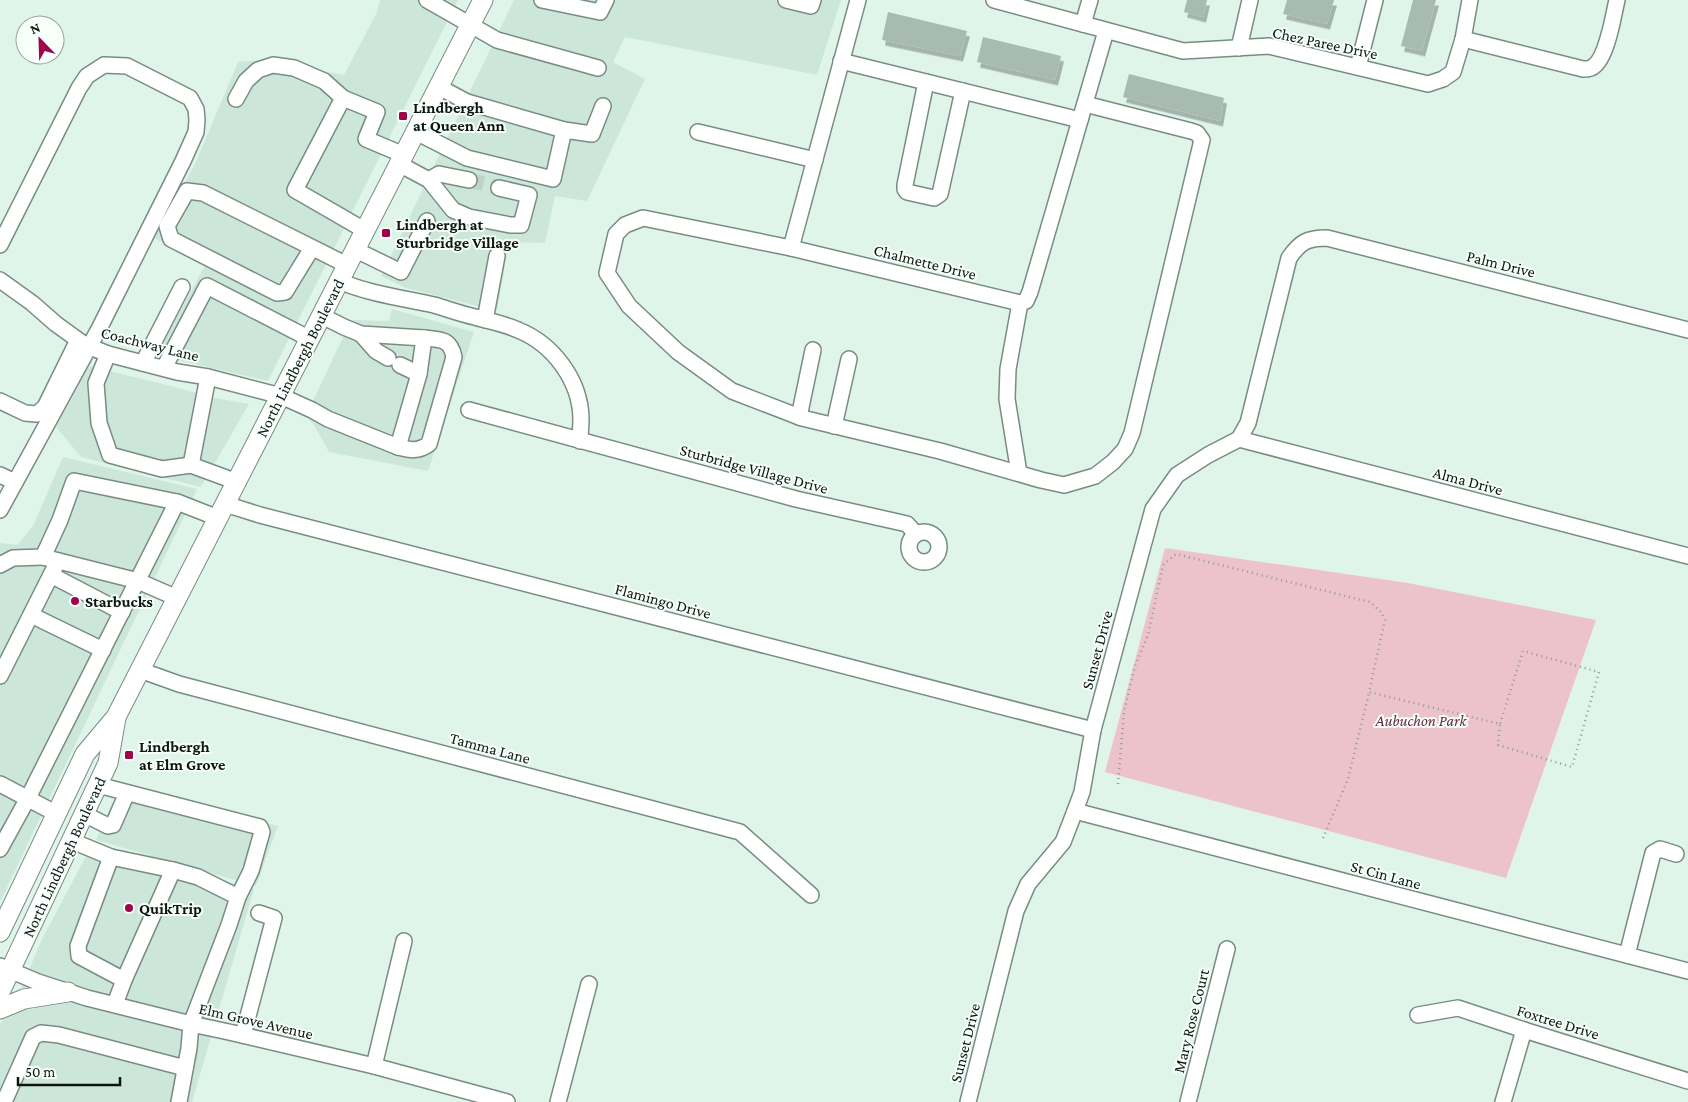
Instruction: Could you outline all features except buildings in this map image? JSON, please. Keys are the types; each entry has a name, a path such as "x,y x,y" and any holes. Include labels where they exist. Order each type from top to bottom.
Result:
{"main road":[{"name":"North Lindbergh Boulevard","path":"0,932 85,754 116,717 483,0"},
{"name":"North Lindbergh Boulevard","path":"0,992 5,968 72,841 108,763 116,717"},
{"path":"0,909 18,896"},
{"path":"0,1009 24,999 68,992"}],"street":[{"path":"427,0 498,40 598,68"},
{"path":"546,0 600,12 606,0"},
{"path":"786,0 811,6 813,0"},
{"path":"791,248 858,0"},
{"name":"Chez Paree Drive","path":"994,0 1183,51 1269,46 1428,84 1443,80 1453,72 1463,39"},
{"path":"1083,24 1090,0"},
{"path":"1240,48 1250,0"},
{"path":"1358,67 1375,0"},
{"path":"1470,0 1463,39 1583,69 1591,68 1598,62 1603,52 1617,0"},
{"path":"1019,473 1007,399 1008,369 1020,303 1026,302 1030,292 1106,31"},
{"path":"841,61 1080,120"},
{"path":"0,245 79,88 87,76 104,65 127,66 190,98 196,109 196,132 84,343 0,510"},
{"path":"236,99 246,81 258,70 273,65 294,68 324,81 342,98 376,112 366,139 429,180 453,210 469,217 521,225 529,195 499,188"},
{"path":"926,82 905,185 907,192 934,198 940,194 963,91"},
{"path":"438,87 467,102 564,130 592,134 603,106"},
{"path":"342,98 295,190 366,231"},
{"name":"Chalmette Drive","path":"1020,303 791,248 643,218 625,225 616,234 607,273 629,306 678,352 732,391 799,417 940,451 1041,480 1064,485 1095,476 1113,462 1124,448 1132,432 1202,140 1191,131 1085,104"},
{"path":"416,132 467,158 553,179 564,130"},
{"path":"698,132 814,160"},
{"path":"429,180 439,174 469,180"},
{"path":"312,248 285,292 277,293 171,239 167,226 186,191 202,193 347,265 401,272 427,221"},
{"name":"Palm Drive","path":"1239,440 1251,413 1289,258 1296,248 1305,241 1327,238 1688,330"},
{"path":"486,320 497,256"},
{"path":"347,265 360,290 435,306 486,320 518,330 538,340 552,351 563,365 578,399 581,416 580,441"},
{"name":"Coachway Lane","path":"0,280 84,343 108,354 280,396 328,419 398,447 413,451 423,449 429,444 454,357 452,348 444,340 424,338"},
{"path":"164,368 207,286 310,339"},
{"path":"143,363 182,288"},
{"path":"322,316 361,334 424,338 419,374 398,447"},
{"path":"361,334 376,351 419,374"},
{"path":"0,401 25,413 37,414 45,407 84,343"},
{"path":"799,417 813,350"},
{"path":"108,354 96,383 99,423 110,455 162,469 191,465 237,482"},
{"path":"834,426 849,359"},
{"path":"191,465 208,377"},
{"name":"Sturbridge Village Drive","path":"470,410 796,499 907,524 916,534"},
{"name":"Alma Drive","path":"1239,440 1688,556"},
{"name":"Sunset Drive","path":"968,1102 1016,911 1028,884 1063,842 1082,792 1093,730 1153,509 1177,476 1208,455 1239,440"},
{"path":"0,475 15,482"},
{"name":"Flamingo Drive","path":"43,557 60,520 74,481 222,511 260,515 1093,730"},
{"path":"0,849 28,798 177,502"},
{"path":"0,565 13,558 43,557 138,581 177,598"},
{"path":"0,676 58,561"},
{"path":"51,576 122,612"},
{"path":"31,615 102,650"},
{"name":"Tamma Lane","path":"140,670 179,684 740,832 811,896"},
{"path":"0,784 57,814"},
{"path":"98,785 260,827 262,832 251,872 238,896 229,925 191,1024 179,1102"},
{"path":"84,814 108,826 113,825 127,792"},
{"name":"St Cin Lane","path":"1075,811 1688,971"},
{"path":"72,841 112,857 198,877 238,896"},
{"path":"1626,955 1654,853 1660,849 1676,854"},
{"path":"112,857 78,946 79,956 124,980"},
{"path":"115,1004 173,870"},
{"path":"243,1035 274,918 259,913"},
{"path":"374,1066 404,941"},
{"name":"Mary Rose Court","path":"1188,1102 1227,949"},
{"name":"Elm Grove Avenue","path":"5,968 87,998 374,1066 507,1102"},
{"path":"558,1102 589,984"},
{"name":"Foxtree Drive","path":"1418,1015 1458,1008 1688,1081"},
{"path":"1503,1102 1524,1030"},
{"path":"4,1102 33,1038 41,1033 59,1035 185,1068"}],"path":[{"path":"1118,784 1124,712 1134,666 1148,636 1163,565 1176,554 1370,602 1382,612 1385,620 1348,779 1323,838"},
{"path":"1523,651 1599,672 1572,766 1498,745 1500,724 1523,651"},
{"path":"1369,692 1500,724"}],"shaded area":[{"path":"380,0 458,0 268,381 156,355 206,264 154,238 195,164 238,62 262,60 344,75 376,14"},
{"path":"514,0 841,0 817,75 625,37 613,62 645,79 587,201 555,196 545,243 509,242 497,311 406,288 381,276"},
{"path":"392,309 474,332 428,471 329,452 314,425 306,416 351,320 389,321"},
{"path":"89,366 215,398 249,404 201,487 81,457 56,427"},
{"path":"63,457 197,489 0,902 0,543 17,545 33,526"},
{"path":"119,787 278,826 256,886 96,840"},
{"path":"93,843 254,889 192,1102 0,1102 0,1024 13,1008 42,939"}],"green space":[{"name":"Aubuchon Park","path":"1165,548 1408,583 1596,620 1506,878 1105,772"}],"tunnel":[{"path":"469,180 499,188"}],"place":[{"name":"Lindbergh at Queen Ann","path":"403,116"},
{"name":"Lindbergh at Sturbridge Village","path":"386,233"},
{"name":"Starbucks","path":"75,601"},
{"name":"Lindbergh at Elm Grove","path":"129,755"},
{"name":"QuikTrip","path":"129,908"}]}
